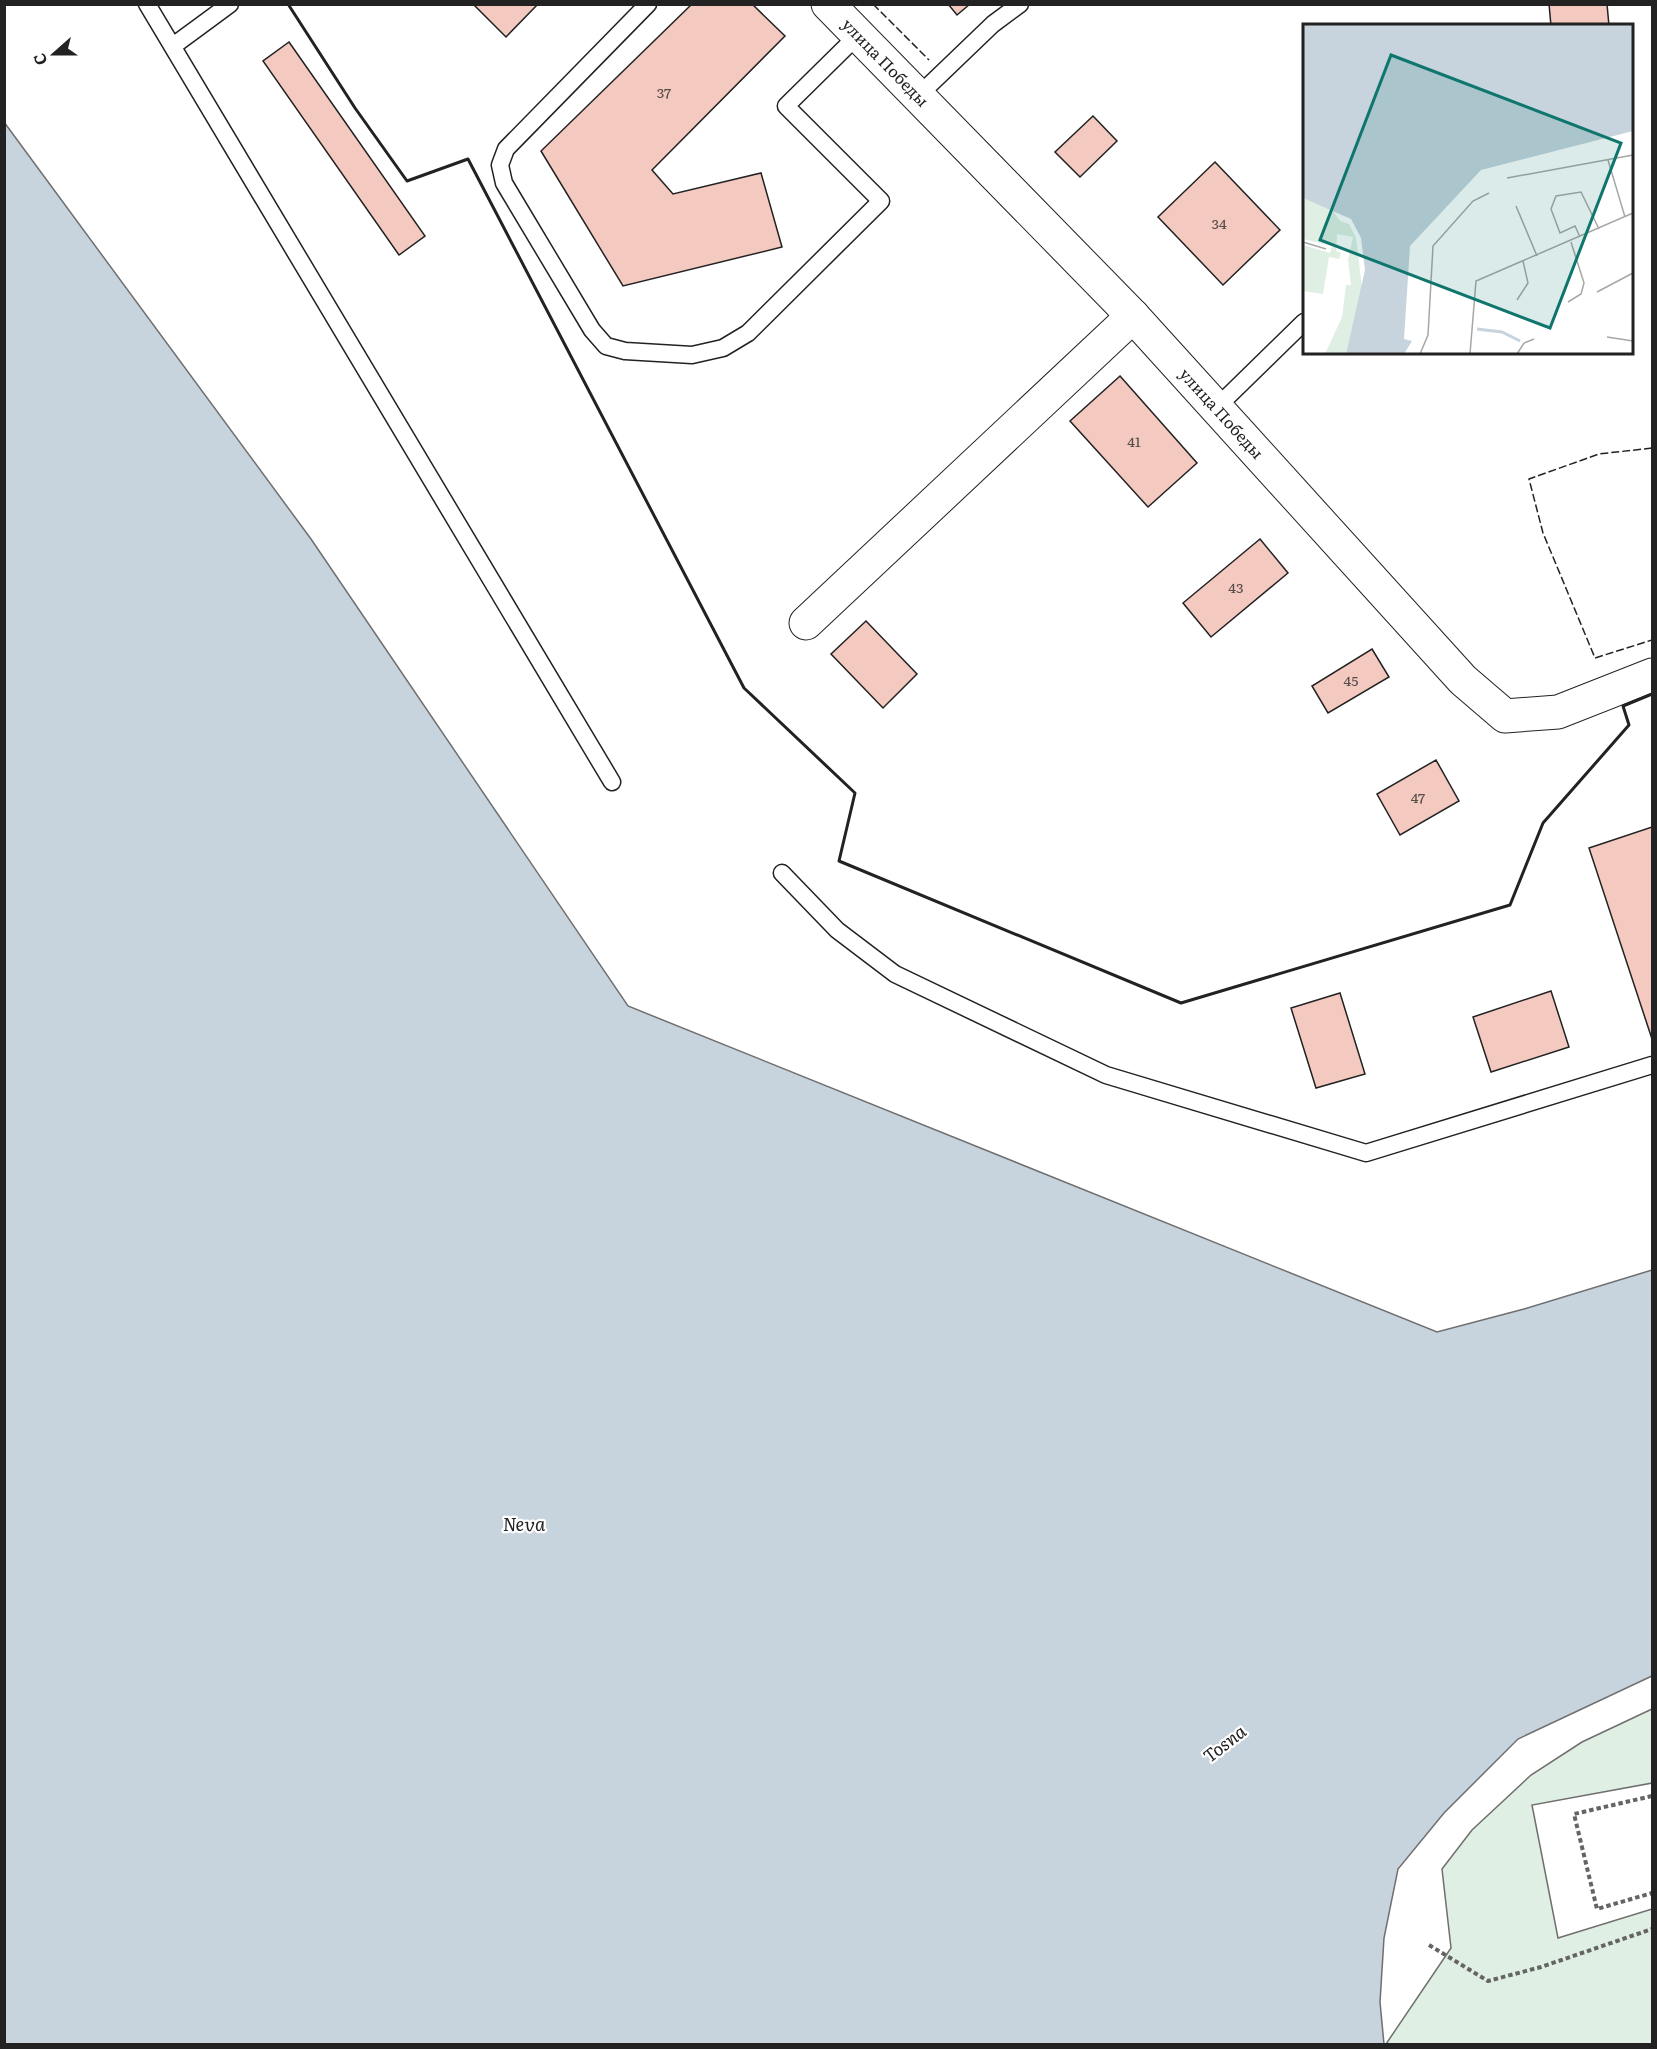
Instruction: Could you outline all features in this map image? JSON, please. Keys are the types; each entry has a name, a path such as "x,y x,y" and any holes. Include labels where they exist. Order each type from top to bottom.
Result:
{"street":[{"name":"улица Победы","path":"828,4 1133,316 1463,680 1505,716 1558,712 1653,675"},
{"path":"806,623 1133,316"}],"lane":[{"path":"147,4 612,782"},
{"path":"172,46 230,4"},
{"path":"648,4 506,150 500,165 504,183 592,330 606,346 625,351 692,355 723,348 748,333 881,201 786,106 858,35"},
{"path":"919,95 993,24 1020,4"},
{"path":"1216,408 1303,324"},
{"path":"782,873 837,930 905,979 1107,1075 1366,1153 1653,1065"}],"path":[{"path":"1653,1796 1574,1814 1597,1909 1653,1893"},
{"path":"1429,1945 1488,1980 1541,1967 1653,1929"}],"green space":[{"path":"1652,1709 1652,1783 1532,1805 1558,1938 1652,1909 1652,2044 1386,2044 1451,1948 1442,1869 1472,1830 1531,1775 1582,1742"}],"water":[{"name":"Neva","path":"4,122 311,539 628,1006 1437,1332 1524,1309 1652,1270 1652,1676 1518,1739 1444,1813 1398,1869 1384,1938 1380,2002 1384,2044 5,2044"}],"building":[{"path":"473,4 538,4 506,37"},
{"path":"692,4 752,4 785,36 652,170 673,194 761,173 782,247 623,286 541,151"},
{"path":"948,4 970,4 957,15"},
{"path":"1549,4 1607,4 1609,24 1551,24"},
{"path":"289,42 425,236 399,255 263,61"},
{"path":"1093,116 1117,141 1080,177 1055,152"},
{"path":"1215,162 1280,230 1223,285 1158,217"},
{"path":"1120,376 1197,463 1148,507 1070,421"},
{"path":"1260,539 1288,573 1211,637 1183,603"},
{"path":"866,621 917,674 883,708 831,654"},
{"path":"1372,649 1389,677 1328,713 1312,686"},
{"path":"1436,760 1459,801 1400,835 1377,794"},
{"path":"1652,827 1652,1039 1589,848"},
{"path":"1551,991 1569,1047 1491,1072 1473,1017"},
{"path":"1340,993 1365,1074 1316,1088 1291,1008"}],"fence":[{"path":"873,4 929,60"},
{"path":"1652,448 1599,454 1529,479 1543,533 1595,658 1652,640"}],"wall":[{"path":"288,4 355,108 407,181 468,159 744,688 855,793 839,861 1181,1003 1510,905 1543,823 1629,725 1623,706 1652,694"}],"water label":[{"name":"Tosna","path":"1225,1744"}]}
